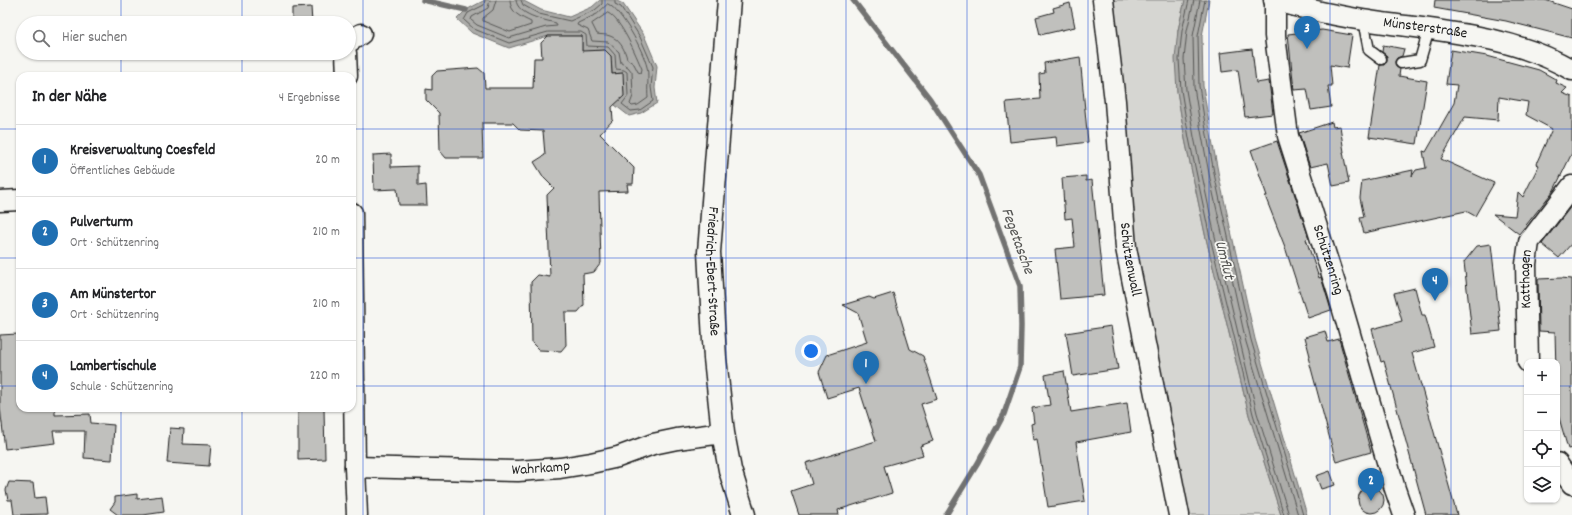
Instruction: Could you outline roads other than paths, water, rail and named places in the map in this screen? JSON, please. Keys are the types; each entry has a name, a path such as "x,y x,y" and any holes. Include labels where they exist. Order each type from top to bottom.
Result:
{"street":[{"name":"Friedrich-Ebert-Straße","path":"729,0 709,252 714,358 723,434 730,470 744,515"},
{"name":"Schützenwall","path":"1103,0 1115,101 1126,248 1179,515"},
{"name":"Münsterstraße","path":"1275,0 1318,12 1485,38 1546,56 1572,70"},
{"name":"Schützenring","path":"1275,0 1275,36 1288,136 1338,293 1394,488 1404,515"},
{"path":"346,60 347,72"},
{"name":"Katthagen","path":"1528,359 1526,264 1529,242 1572,186"},
{"path":"0,201 16,200"},
{"path":"354,412 357,515"},
{"name":"Wahrkamp","path":"355,467 518,471 560,468 618,457 653,444 677,439 723,434"},
{"path":"1560,467 1572,484"}],"lane":[{"path":"1363,20 1369,50 1381,60"},
{"path":"1401,63 1420,60 1429,29"}],"water":[{"path":"485,0 522,0 541,10 569,17 592,7 600,0 615,0 623,4 644,35 657,66 655,88 657,103 641,113 629,116 611,102 623,73 612,74 611,56 605,50 582,53 582,36 548,36 509,48 472,33 457,19 466,10"},
{"name":"Umflut","path":"1185,0 1209,0 1202,36 1203,86 1219,177 1255,339 1307,515 1281,515 1249,415 1205,234 1185,139 1177,91 1175,59 1178,30"}],"waterway":[{"path":"423,0 466,10"},
{"name":"Fegetasche","path":"853,0 930,99 979,175 1020,286 1020,367 1004,414 978,463 946,515"}],"place":[{"name":"Am Münstertor","path":"1307,49"},
{"name":"Lambertischule","path":"1435,301"},
{"name":"Kreisverwaltung Coesfeld","path":"866,384"},
{"name":"Pulverturm","path":"1371,501"}]}
